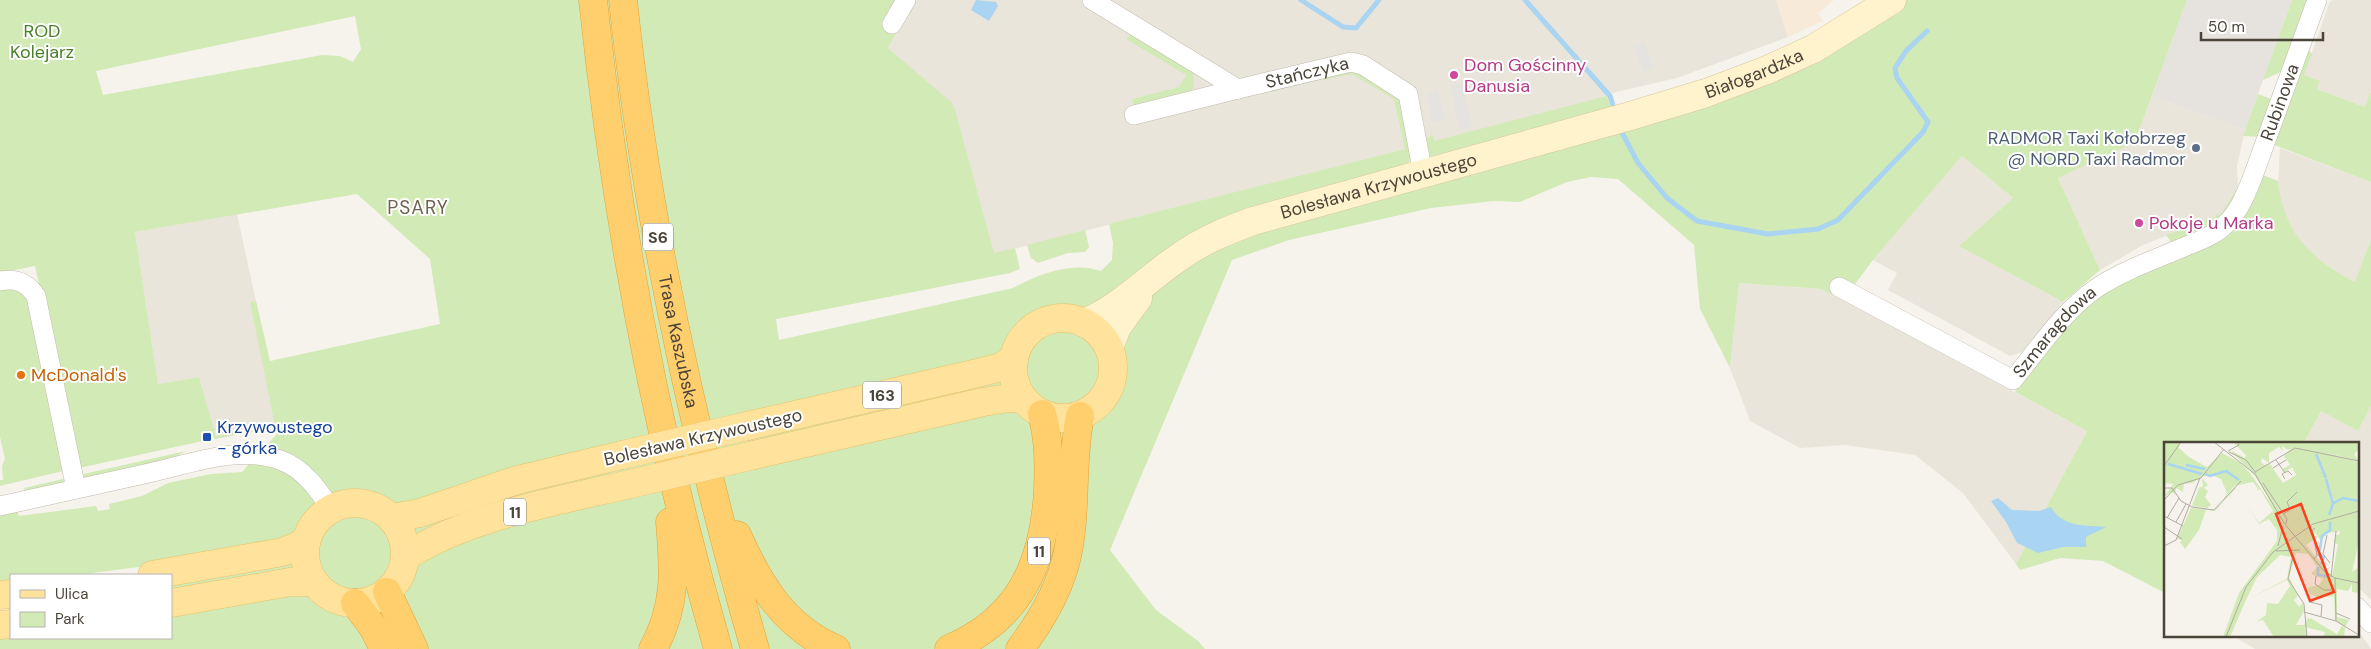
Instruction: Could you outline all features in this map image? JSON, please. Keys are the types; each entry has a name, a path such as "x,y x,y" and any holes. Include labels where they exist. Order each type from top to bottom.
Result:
{"highway":[{"name":"Trasa Kaszubska","path":"593,0 602,81 620,207 638,314 664,440 688,541 718,649"},
{"name":"Trasa Kaszubska","path":"623,0 638,122 657,231 707,471 755,649"},
{"name":"11","path":"948,649 973,637 994,622 1020,594 1032,572 1043,536 1047,504 1048,444 1032,406"},
{"path":"1020,649 1051,600 1065,564 1070,534 1074,445 1080,416"},
{"path":"653,649 667,616 674,573 664,440"},
{"path":"707,471 751,566 768,595 777,607 800,628 818,641 836,649"},
{"path":"387,592 414,649"},
{"path":"355,603 373,627 384,649"}],"main road":[{"name":"Białogardzka","path":"1615,120 1685,100 1767,70 1826,41 1892,0"},
{"name":"Bolesława Krzywoustego","path":"1084,323 1104,314 1183,254 1210,238 1253,221 1615,120"},
{"name":"Bolesława Krzywoustego","path":"1109,348 1117,327 1160,272"},
{"path":"1060,318 1084,323 1097,331 1109,348 1114,366 1111,385 1101,401 1080,416 1061,419 1032,406 1015,382 1014,359 1024,337 1038,325 1060,318"},
{"name":"Bolesława Krzywoustego","path":"392,518 420,513 517,480 978,373 1001,367 1014,359"},
{"name":"Bolesława Krzywoustego","path":"405,557 445,536 511,513 630,484 983,402 1008,398 1032,406"},
{"path":"350,503 363,503 376,507 392,518 403,536 405,557 401,573 387,592 374,600 355,603 332,598 314,582 306,562 306,542 313,526 331,509 350,503"},
{"path":"158,574 284,552 306,542"},
{"path":"172,603 290,582 314,582"}],"street":[{"path":"892,24 906,0"},
{"path":"1092,0 1238,89"},
{"name":"Rubinowa","path":"2254,176 2317,0"},
{"name":"Stańczyka","path":"1134,114 1351,62 1363,65 1408,94 1423,174"},
{"name":"Szmaragdowa","path":"1839,287 2013,380 2064,317 2097,288 2113,278 2207,237 2224,226 2239,208 2254,176"},
{"path":"0,281 20,281 30,287 36,296 76,489"},
{"path":"0,506 213,459 256,455 278,459 297,469 309,479 331,509"},
{"path":"2358,608 2371,623"}],"shaded area":[{"path":"916,0 1776,0 1788,37 1677,78 1616,92 1597,100 994,254 955,109 888,48"},
{"path":"1776,0 1834,0 1818,13 1823,21 1788,37"},
{"path":"2187,0 2292,0 2245,130 2152,96"},
{"path":"2371,0 2371,91 2365,107 2317,89 2304,75 2330,1"},
{"path":"1644,42 1654,68 1643,72 1633,46"},
{"path":"1462,83 1472,127 1460,130 1450,86"},
{"path":"1438,90 1445,120 1432,122 1426,93"},
{"path":"2152,96 2245,130 2237,166 2238,187 2222,214 2143,245 2100,270 2058,178 2135,142"},
{"path":"2280,148 2371,182 2371,239 2355,283 2316,259 2300,241 2287,220 2279,197"},
{"path":"1962,156 2013,198 1959,246 2063,302 2028,350 2010,356 1888,290 1897,273 1873,260"},
{"path":"237,214 269,361 289,421 216,436 199,377 158,384 135,232"},
{"path":"1739,283 1822,289 2087,431 2016,564 1963,493 1915,455 1845,445 1800,448 1750,421 1730,368"},
{"path":"2371,406 2371,600 2358,587 2358,442 2305,442 2321,411 2358,431"},
{"path":"2358,630 2371,649 2255,649 2234,636 2358,636"}],"green space":[{"name":"ROD Kolejarz","path":"0,0 900,0 898,30 888,48 951,102 955,109 994,253 1015,248 1020,269 1010,273 776,319 779,340 1013,288 1056,270 1078,267 1101,271 1112,260 1113,243 1109,224 1405,149 1394,99 1352,74 1323,80 1323,75 1356,70 1400,96 1411,158 1408,164 1288,199 1278,199 1284,220 1617,130 1619,134 1623,133 1622,128 1906,0 2187,0 2135,142 2058,178 2100,270 2063,302 1959,246 2013,198 1962,156 1873,260 1852,288 1840,282 1833,295 1822,289 1739,283 1730,368 1700,309 1694,245 1618,179 1591,177 1567,182 1520,202 1494,201 1431,208 1289,240 1232,260 1110,550 1156,610 1198,641 1205,649 0,649 0,635 10,639 172,639 172,574 169,574 169,563 85,574 10,574 10,583 0,585 0,514 17,510 19,516 96,506 98,511 110,509 109,504 142,496 168,483 211,474 242,472 285,425 275,426 250,302 256,301 270,361 440,324 430,259 357,194 135,232 158,384 199,377 216,436 266,426 263,430 215,439 212,435 203,437 203,441 79,468 35,266 0,273","holes":["355,16 361,49 353,62 340,56 322,55 103,95 96,71"]},
{"path":"2292,0 2312,0 2287,69 2263,80"},
{"path":"1132,33 1193,71 1194,86 1188,97 1135,109 1132,99 1179,87 1186,75 1126,39"},
{"path":"2305,46 2312,54 2304,75 2320,81 2317,89 2365,107 2371,91 2371,182 2269,143"},
{"path":"2258,94 2276,101 2263,137 2243,136"},
{"path":"1607,96 1611,108 1430,159 1426,156 1425,139 1433,135 1434,141"},
{"path":"2260,174 2278,181 2286,215 2293,230 2302,242 2326,264 2355,282 2371,239 2371,406 2358,431 2321,411 2305,442 2164,442 2164,592 2103,561 2060,558 2020,570 2016,564 2087,431 2015,392 2024,377 2093,297 2207,242"},
{"path":"2238,187 2243,193 2228,216 2174,246 2166,235 2221,214"},
{"path":"1085,230 1089,247 1085,252 1068,253 1038,263 1031,258 1027,245"},
{"name":"McDonald's","path":"25,288 63,471 0,486 0,480 3,480 2,466 5,459 0,437 0,289"},
{"path":"186,451 170,460 85,480 79,475"},
{"path":"67,478 64,484 25,493 24,488"}],"water":[{"path":"976,0 996,2 998,6 989,21 971,10"},
{"path":"1998,498 2012,510 2039,511 2051,507 2056,514 2068,522 2106,527 2086,537 2086,547 2063,547 2038,553 2017,543 2006,522 1991,501"}],"waterway":[{"path":"1301,0 1343,27 1356,28 1379,0"},
{"path":"1525,0 1610,96 1615,112"},
{"path":"1619,127 1638,163 1667,198 1697,221 1768,234 1818,229 1838,220 1923,132 1928,122 1897,78 1895,68 1906,51 1927,31"}],"place":[{"name":"Dom Gościnny Danusia","path":"1454,75"},
{"name":"RADMOR Taxi Kołobrzeg @ NORD Taxi Radmor","path":"2196,148"},
{"name":"Pokoje u Marka","path":"2139,223"},
{"name":"McDonald's","path":"21,375"},
{"name":"Krzywoustego - górka","path":"207,437"}],"district":[{"name":"PSARY","path":"418,207"}]}
